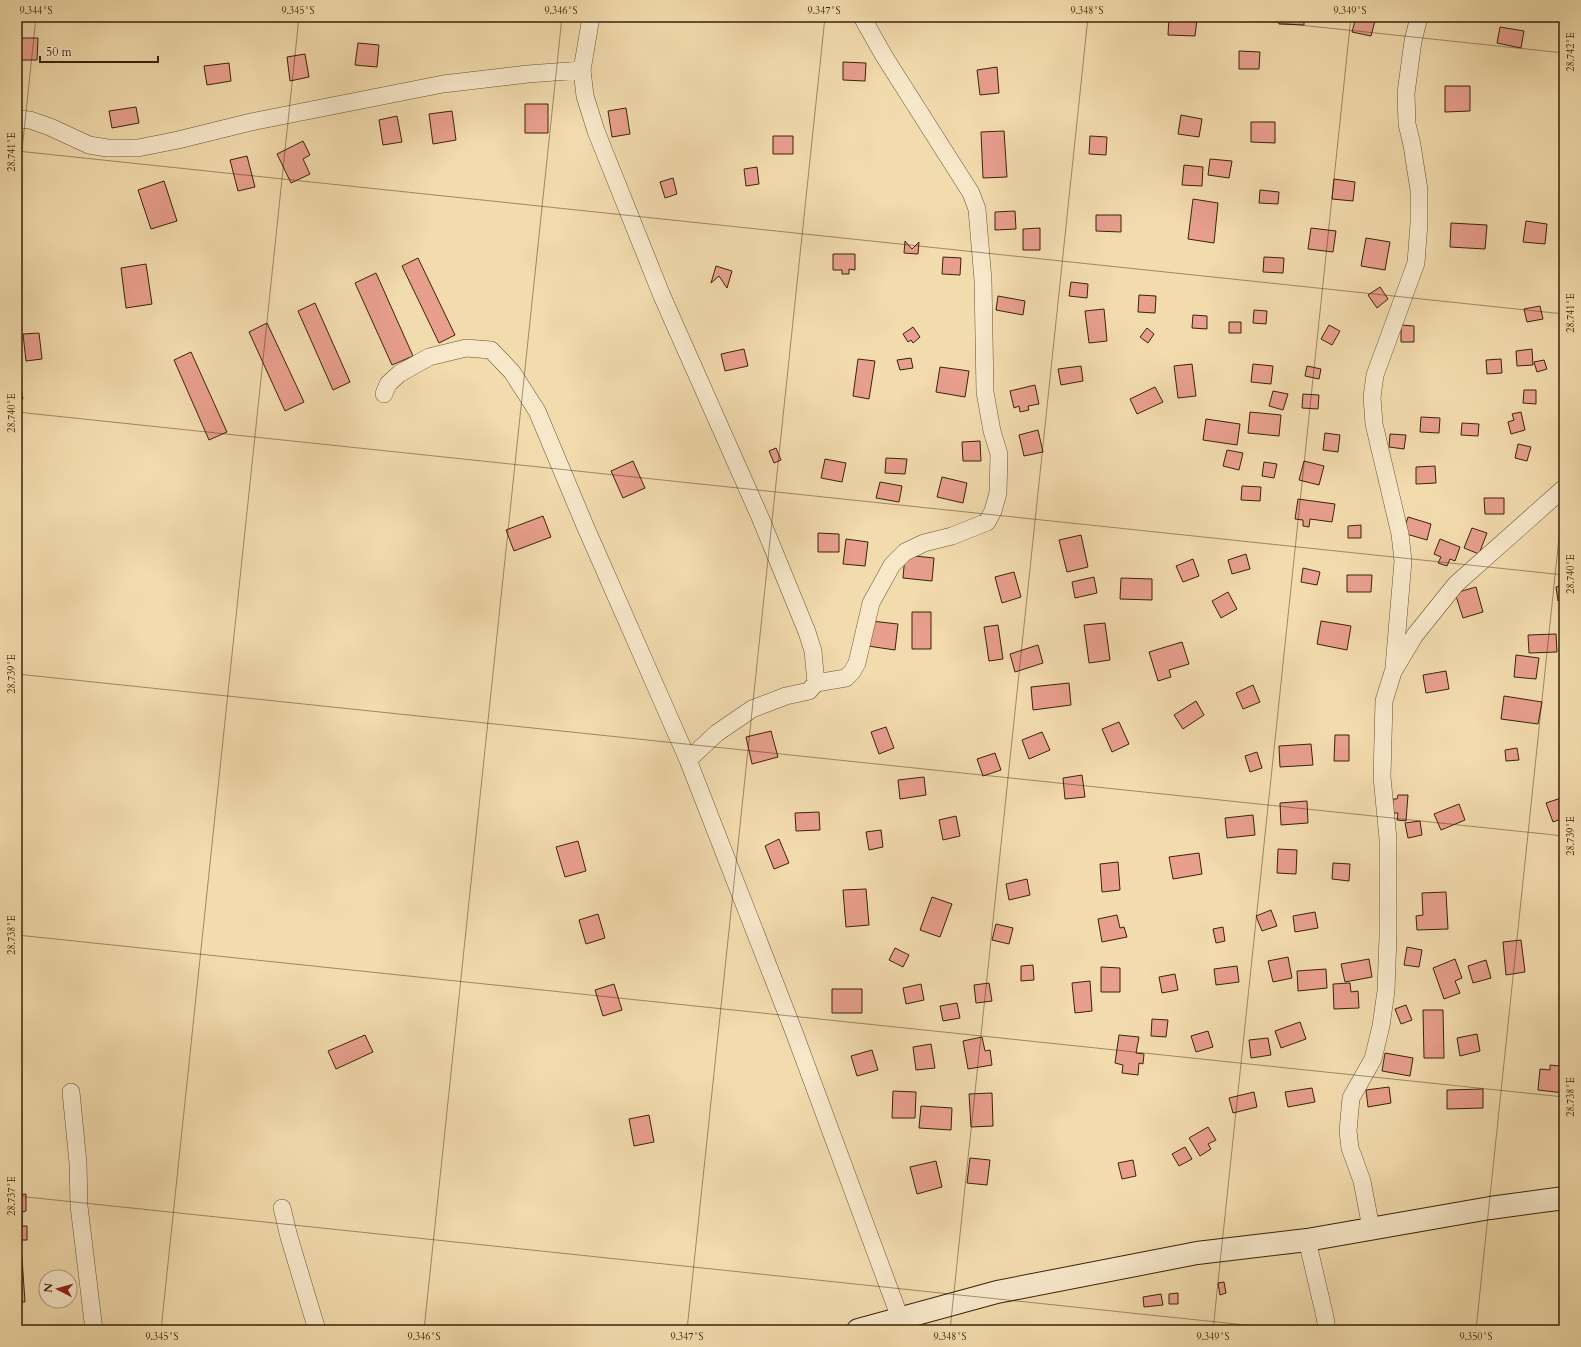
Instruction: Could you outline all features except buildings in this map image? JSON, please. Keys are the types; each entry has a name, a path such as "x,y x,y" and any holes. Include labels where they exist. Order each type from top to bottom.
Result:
{"main road":[{"path":"858,1330 997,1292 1197,1252 1307,1240 1490,1208 1564,1198"}],"street":[{"path":"591,17 582,70 585,96 596,131 662,296 760,517 807,632 814,651 816,683"},
{"path":"688,760 717,733 752,708 786,696 809,691 816,683 846,678 852,672 857,663 871,603 892,565 905,552 917,546 952,536 987,522 993,511 998,493 999,454 992,431 985,392 983,280 977,209 970,193 884,56 862,17"},
{"path":"1394,672 1403,561 1400,534 1374,424 1372,397 1375,375 1416,263 1419,223 1419,190 1407,124 1406,93 1413,41 1419,17"},
{"path":"17,119 30,120 50,127 89,145 107,148 138,148 251,122 443,84 528,74 582,70"},
{"path":"384,394 388,384 399,374 430,357 466,348 491,350 512,372 537,411 586,528 688,760 797,1040 900,1318"},
{"path":"1371,1228 1362,1181 1350,1148 1348,1131 1350,1098 1373,1060 1381,1026 1386,991 1388,936 1388,839 1382,776 1384,702 1394,672 1416,635 1456,584 1564,488"},
{"path":"71,1092 78,1163 79,1206 94,1330"},
{"path":"282,1208 289,1238 317,1330"},
{"path":"1307,1240 1327,1330"}]}
